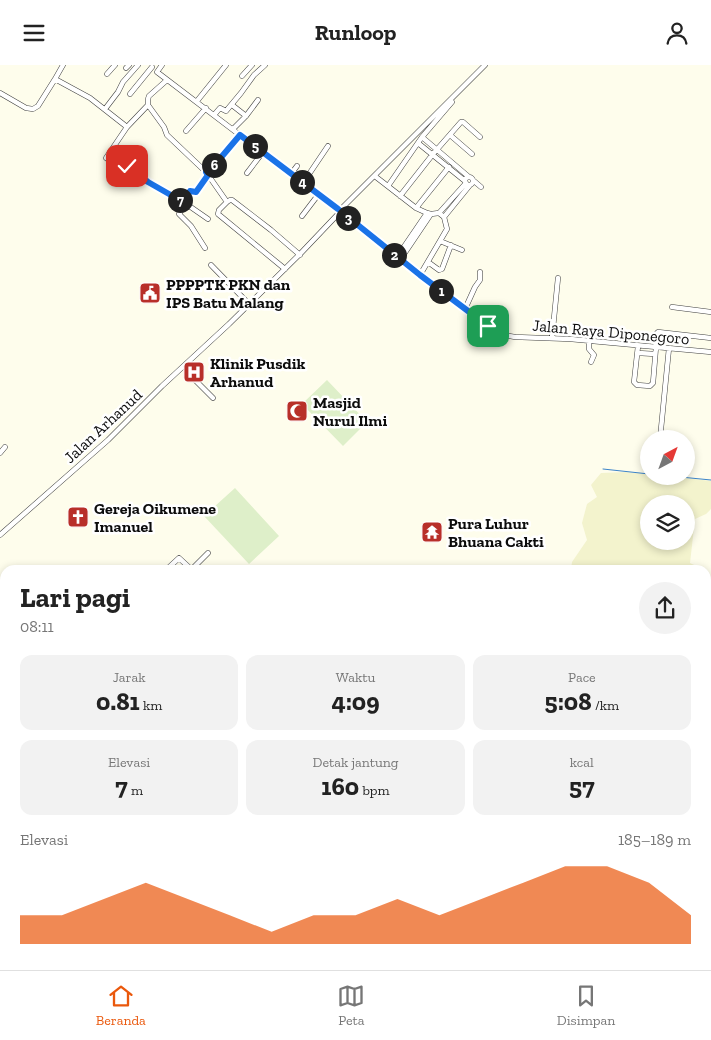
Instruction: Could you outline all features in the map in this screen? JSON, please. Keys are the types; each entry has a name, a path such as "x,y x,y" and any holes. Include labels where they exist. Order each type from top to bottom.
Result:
{"street":[{"path":"0,101 2,94 26,108 32,109 38,106 63,65"},
{"path":"106,74 115,65"},
{"path":"105,109 123,82 138,65"},
{"path":"157,71 162,65"},
{"path":"197,101 226,65"},
{"path":"214,115 220,108 226,111 254,75 265,65"},
{"name":"Jalan Arhanud","path":"0,535 108,440 300,255 340,211 485,65"},
{"path":"130,94 151,66"},
{"name":"Jalan Raya Diponegoro","path":"151,66 420,275 501,334 711,352"},
{"path":"242,76 249,66"},
{"path":"55,79 90,98 127,127"},
{"path":"167,80 149,96 148,105 164,127 167,135 207,174 227,202"},
{"path":"233,129 258,100"},
{"path":"388,186 422,137 453,100"},
{"path":"148,105 127,127 106,158 120,168 127,166 148,182 208,219"},
{"path":"232,105 246,116"},
{"path":"186,131 206,108"},
{"path":"400,196 462,122 480,137"},
{"path":"205,248 191,226 179,214 184,205 183,202 190,191 196,192 207,174 240,135"},
{"path":"450,135 472,155"},
{"path":"422,137 449,167 469,181 482,187"},
{"path":"418,143 435,152 469,181"},
{"path":"304,183 328,146"},
{"path":"247,173 263,152"},
{"path":"291,173 297,166"},
{"path":"416,207 449,167"},
{"path":"376,177 400,196 429,214 439,213 469,181"},
{"path":"444,217 469,181"},
{"path":"302,216 318,195"},
{"path":"285,269 218,214 218,210 232,200 300,255"},
{"path":"420,275 447,229 444,217 439,213"},
{"path":"399,258 429,214"},
{"path":"440,241 462,250"},
{"path":"428,261 439,270 442,269 451,245"},
{"path":"211,265 249,304"},
{"path":"465,309 479,282 480,272"},
{"path":"552,338 558,278"},
{"path":"672,307 711,312"},
{"path":"638,346 634,382 637,385 650,386 653,383 655,335 658,332 711,339"},
{"path":"590,341 590,349 594,355 591,361"},
{"path":"661,430 668,348"},
{"path":"638,353 655,354"},
{"path":"192,377 213,398"},
{"path":"0,453 5,447"},
{"path":"197,565 208,553"},
{"path":"172,565 180,558 187,565"}],"green space":[{"path":"327,380 367,422 343,446 302,404"},
{"path":"601,473 640,473 640,485 695,485 695,479 711,481 711,509 706,514 695,519 695,495 640,495 640,550 691,550 690,563 694,565 572,565 587,540 582,523 587,504 597,497 591,485"},
{"path":"235,488 279,536 249,564 204,516"}],"waterway":[{"path":"603,469 640,473"},
{"path":"695,478 711,480"}],"place":[{"name":"PPPPTK PKN dan IPS Batu Malang","path":"150,293"},
{"name":"Klinik Pusdik Arhanud","path":"194,372"},
{"name":"Masjid Nurul Ilmi","path":"297,411"},
{"name":"Gereja Oikumene Imanuel","path":"78,517"},
{"name":"Pura Luhur Bhuana Cakti","path":"432,532"}],"route":[{"path":"127,166 148,182 183,202 190,191 196,192 208,175 206,172 240,135 488,326"}]}
